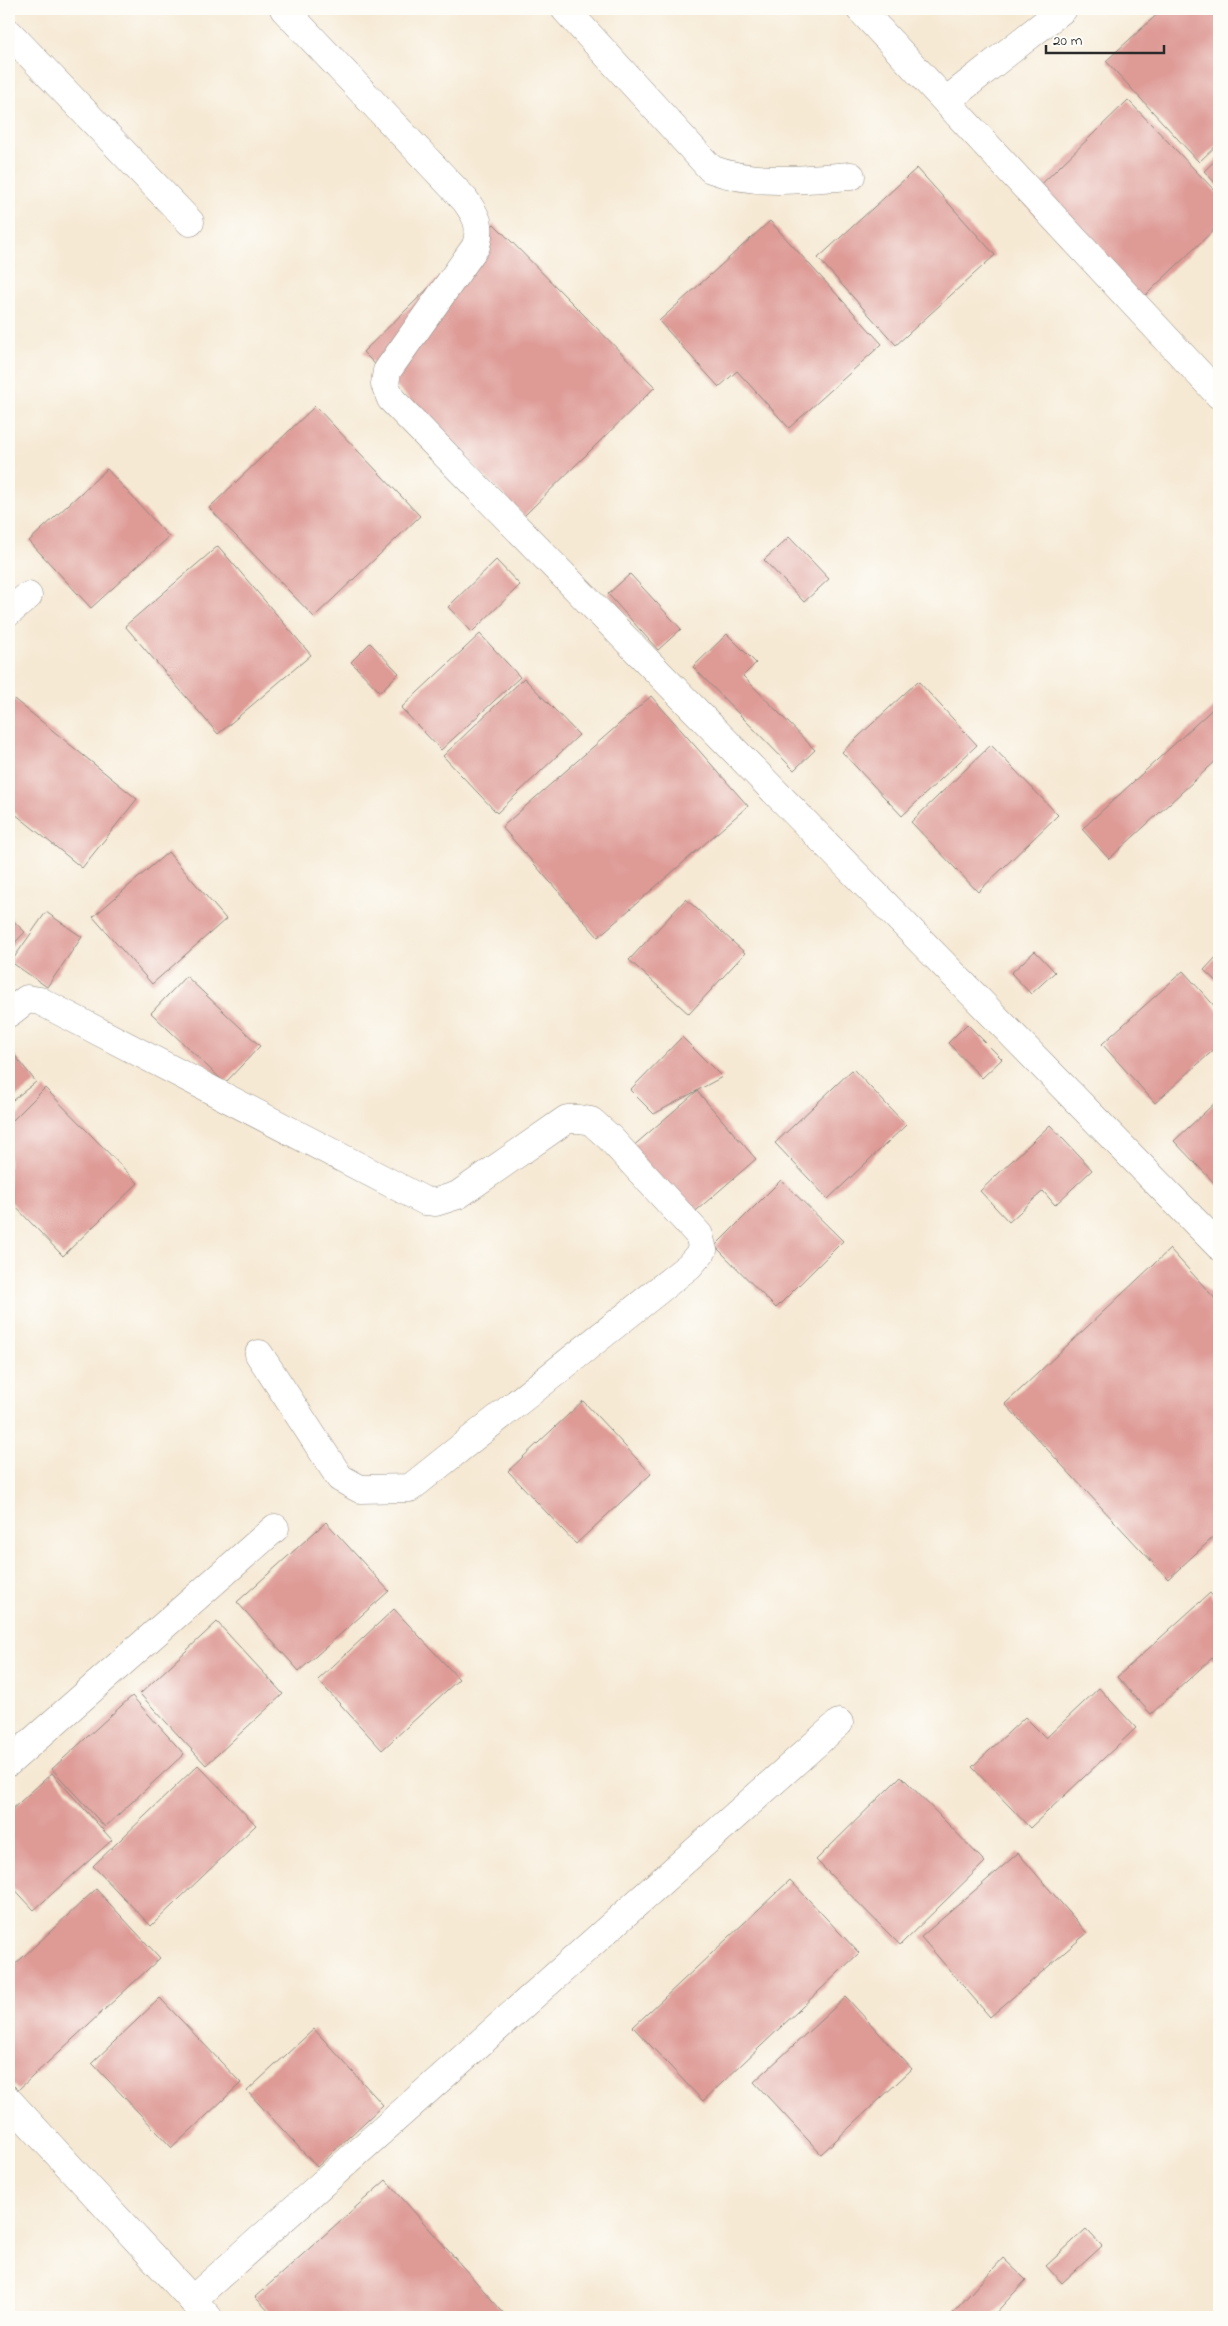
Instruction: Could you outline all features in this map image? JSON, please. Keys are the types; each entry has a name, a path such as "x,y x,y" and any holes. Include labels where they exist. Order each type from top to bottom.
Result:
{"street":[{"path":"284,9 465,200 477,218 479,235 476,246 387,371 385,384 391,400 1219,1246"},
{"path":"565,9 711,169 743,178 793,180 851,176"},
{"path":"860,9 1219,396"},
{"path":"946,101 1063,9"},
{"path":"9,33 190,222"},
{"path":"9,1013 27,999 40,1001 425,1201 436,1202 458,1195 567,1120 591,1121 610,1138 699,1235 703,1250 689,1266 410,1488 360,1489 340,1478 259,1354"},
{"path":"9,1762 275,1528"},
{"path":"9,2101 200,2309 839,1723"}],"building":[{"path":"1163,9 1219,9 1219,143 1199,162 1106,61"},
{"path":"1128,100 1219,195 1219,225 1129,311 1023,202"},
{"path":"1219,157 1219,187 1204,171"},
{"path":"917,168 995,255 896,345 818,258"},
{"path":"770,221 882,344 789,428 737,371 719,387 659,321"},
{"path":"494,224 655,387 524,516 363,352"},
{"path":"315,406 420,516 314,617 209,508"},
{"path":"107,469 169,537 91,608 29,541"},
{"path":"789,537 829,579 804,602 764,560"},
{"path":"218,546 311,655 218,734 125,626"},
{"path":"496,560 520,585 472,632 448,607"},
{"path":"630,574 681,629 658,650 608,594"},
{"path":"480,634 520,677 441,750 401,708"},
{"path":"727,634 756,663 743,676 815,750 794,770 693,667"},
{"path":"370,643 399,673 380,692 351,662"},
{"path":"524,678 579,735 497,813 443,756"},
{"path":"918,681 977,745 902,816 842,752"},
{"path":"9,695 137,799 82,868 9,809"},
{"path":"651,696 748,806 598,937 502,827"},
{"path":"1219,703 1219,758 1109,859 1082,829"},
{"path":"991,745 1058,815 978,892 911,822"},
{"path":"168,852 226,919 152,984 93,917"},
{"path":"686,899 745,953 689,1014 629,960"},
{"path":"46,912 82,937 47,987 11,962"},
{"path":"9,917 25,932 9,949"},
{"path":"1035,951 1055,972 1031,994 1011,973"},
{"path":"1219,954 1219,984 1204,970"},
{"path":"1183,971 1219,1011 1219,1045 1155,1103 1102,1044"},
{"path":"186,976 260,1046 225,1083 151,1013"},
{"path":"967,1024 1002,1059 982,1078 948,1043"},
{"path":"682,1037 722,1077 654,1114 630,1090"},
{"path":"9,1048 36,1082 9,1103"},
{"path":"853,1069 906,1125 828,1199 775,1143"},
{"path":"45,1088 138,1183 63,1256 9,1200 9,1124"},
{"path":"697,1091 756,1159 690,1216 631,1148"},
{"path":"1219,1099 1219,1188 1174,1141"},
{"path":"1050,1125 1092,1170 1055,1205 1043,1191 1009,1222 980,1191"},
{"path":"781,1180 843,1241 776,1308 715,1246"},
{"path":"1170,1249 1219,1303 1219,1532 1168,1579 1005,1404"},
{"path":"583,1401 651,1474 576,1544 508,1471"},
{"path":"326,1522 389,1591 299,1671 237,1602"},
{"path":"1210,1593 1219,1604 1219,1666 1212,1658 1151,1714 1117,1677"},
{"path":"394,1609 459,1679 382,1750 318,1680"},
{"path":"217,1622 283,1694 206,1765 140,1694"},
{"path":"1099,1688 1136,1728 1030,1828 972,1767 1025,1717 1046,1738"},
{"path":"132,1696 184,1754 105,1827 52,1769"},
{"path":"198,1765 256,1825 151,1926 93,1866"},
{"path":"52,1773 112,1840 34,1910 9,1883 9,1812"},
{"path":"901,1776 985,1862 900,1945 816,1860"},
{"path":"1018,1853 1087,1933 990,2017 921,1937"},
{"path":"790,1880 859,1953 703,2101 633,2027"},
{"path":"96,1889 160,1958 18,2090 9,2081 9,1970"},
{"path":"846,1997 912,2069 821,2154 754,2082"},
{"path":"160,1998 241,2083 172,2148 92,2063"},
{"path":"314,2029 383,2105 317,2167 247,2091"},
{"path":"386,2180 507,2317 274,2317 255,2297"},
{"path":"1086,2229 1102,2246 1062,2283 1046,2266"},
{"path":"1003,2258 1026,2280 992,2317 949,2317"}]}
